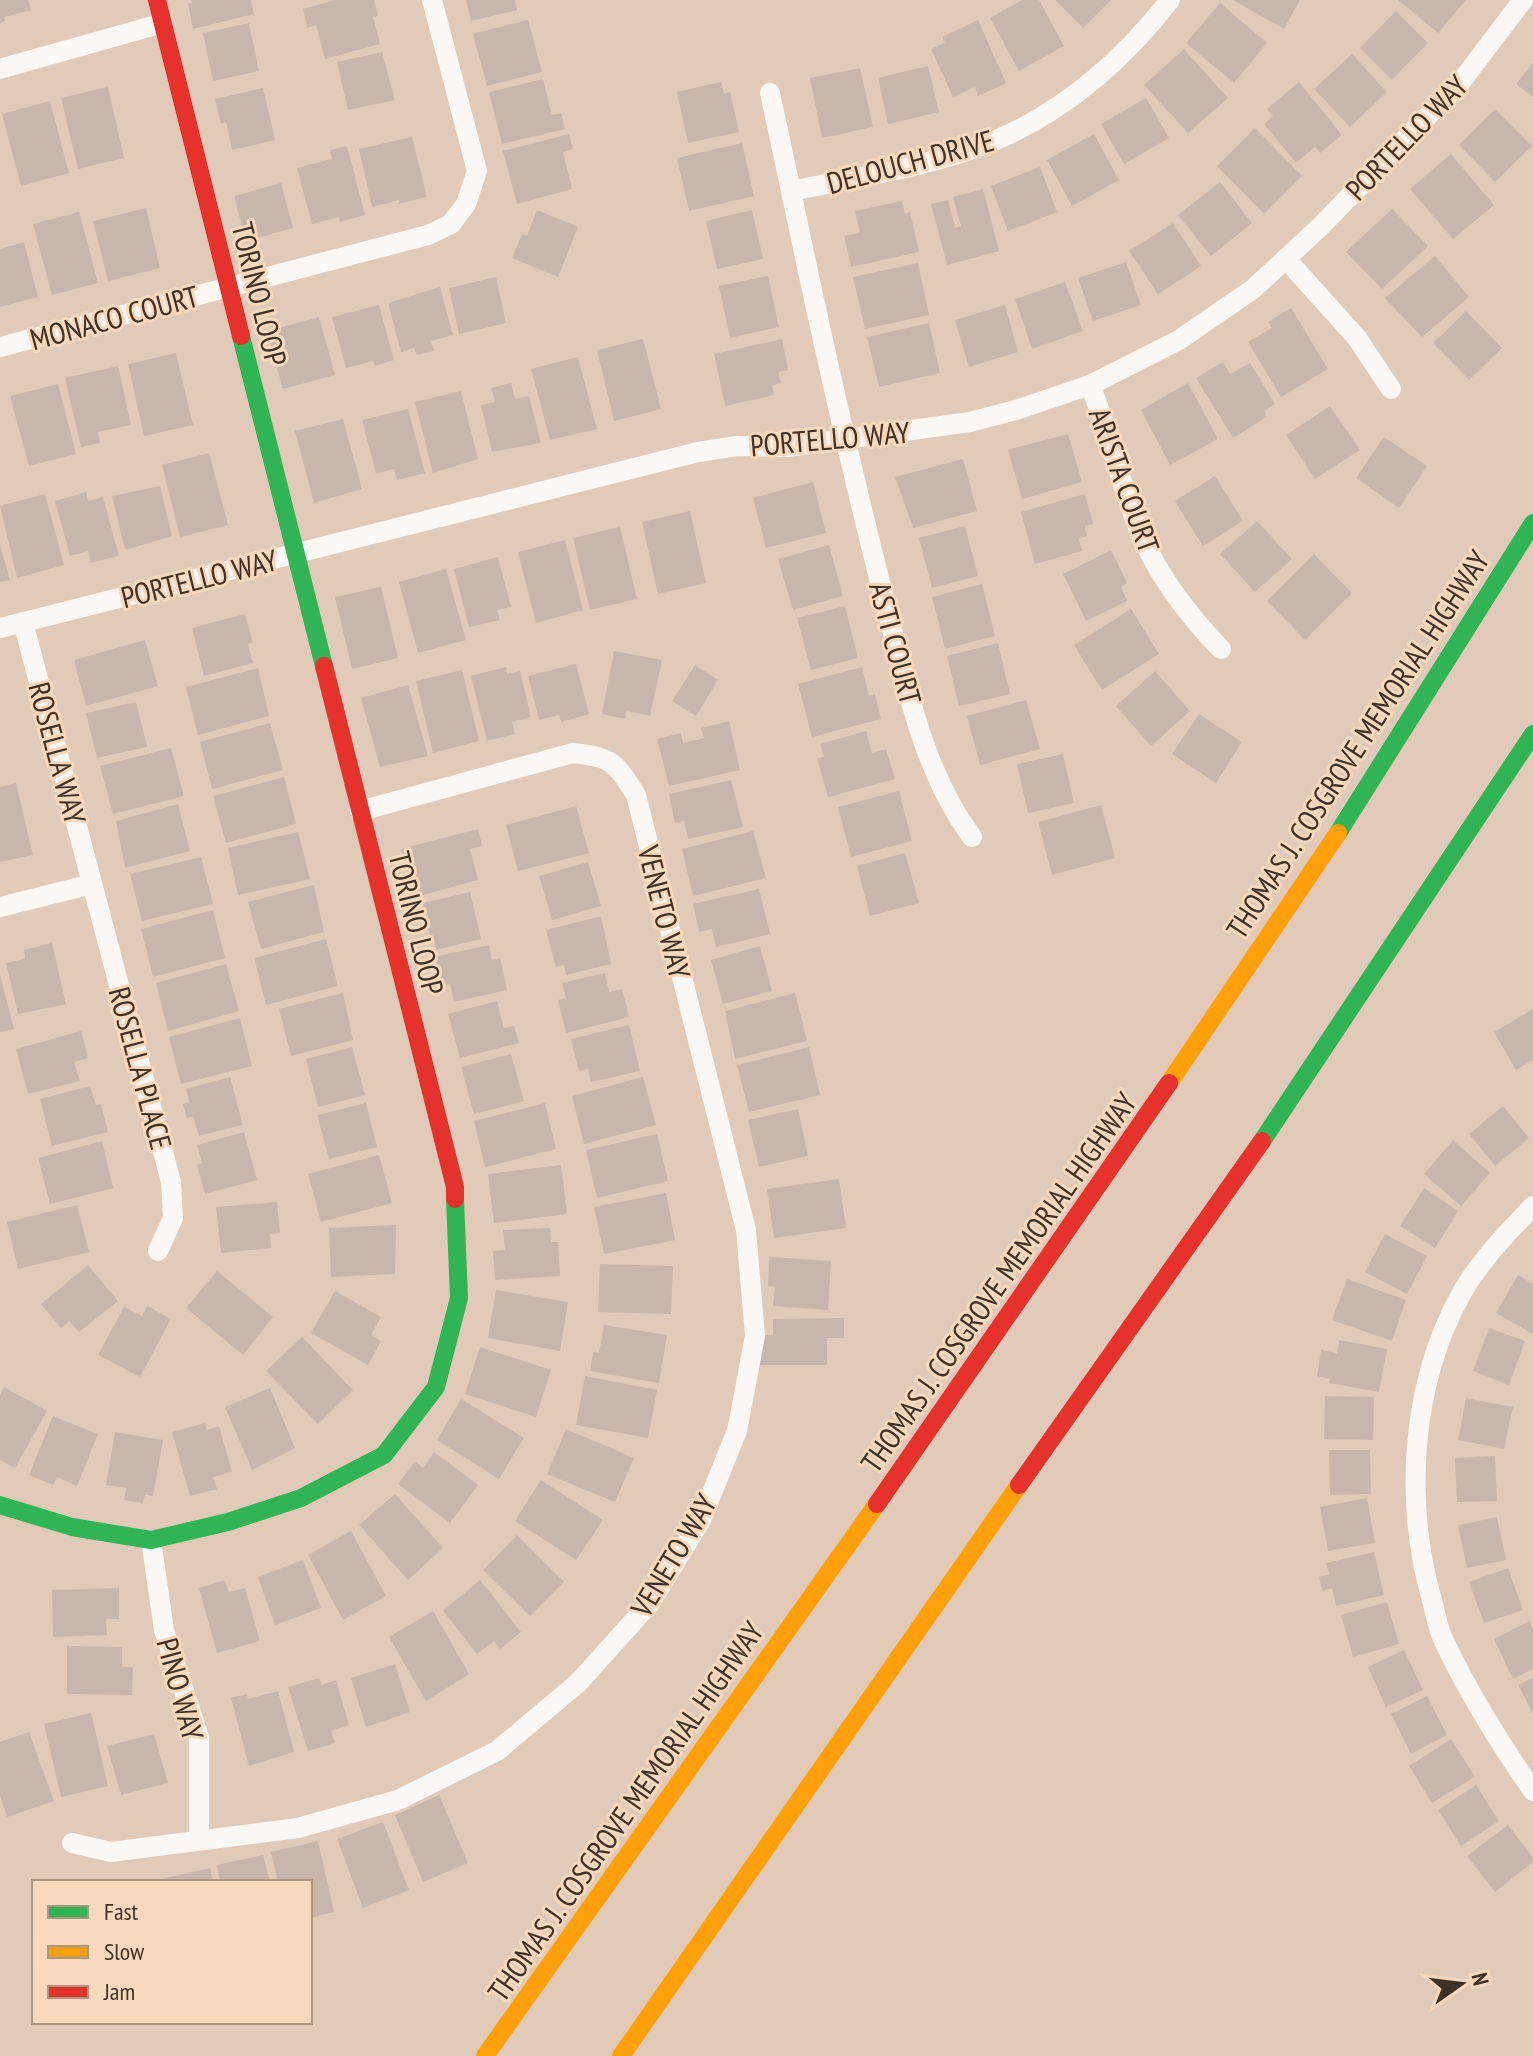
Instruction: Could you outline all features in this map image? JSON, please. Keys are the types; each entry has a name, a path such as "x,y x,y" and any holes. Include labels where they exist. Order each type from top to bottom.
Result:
{"main road":[{"name":"TORINO LOOP","path":"0,1505 72,1527 151,1540 228,1522 301,1498 384,1455 436,1387 459,1298 455,1187 157,0"},
{"name":"THOMAS J. COSGROVE MEMORIAL HIGHWAY","path":"485,2056 920,1446 1152,1108 1358,802 1533,523"},
{"path":"621,2056 1243,1169 1533,734"}],"street":[{"name":"MONACO COURT","path":"0,347 428,235 451,224 466,204 477,171 432,0"},
{"name":"DELOUCH DRIVE","path":"791,191 938,159 995,140 1027,125 1089,85 1145,32 1170,0"},
{"name":"PORTELLO WAY","path":"0,628 698,452 737,446 787,447 970,422 1090,385 1179,340 1253,289 1460,83 1523,0"},
{"path":"0,69 163,23"},
{"name":"DELOUCH DRIVE","path":"770,93 844,439"},
{"path":"1286,259 1357,338 1391,389"},
{"name":"ARISTA COURT","path":"1090,385 1107,428 1140,534 1156,566 1179,600 1197,625 1221,649"},
{"name":"ASTI COURT","path":"844,439 926,750 955,815 972,837"},
{"name":"ROSELLA WAY","path":"23,622 92,884"},
{"name":"VENETO WAY","path":"72,1843 111,1852 298,1828 398,1800 497,1751 578,1683 650,1603 701,1520 737,1431 755,1336 746,1230 636,795 621,772 602,756 573,753 360,811"},
{"path":"0,907 92,884"},
{"name":"ROSELLA PLACE","path":"92,884 171,1182 173,1218 158,1251"},
{"path":"1533,1206 1503,1238 1461,1294 1435,1352 1420,1415 1416,1502 1421,1565 1442,1636 1487,1724 1533,1791"},
{"name":"PINO WAY","path":"151,1540 164,1630 199,1737 199,1840"}],"building":[{"path":"0,0 28,0 31,10 4,17 5,21 0,23"},
{"path":"191,0 251,0 254,14 193,29 188,4 192,3"},
{"path":"335,0 374,0 378,16 373,17 380,44 325,59 316,25 307,28 303,9"},
{"path":"466,0 515,0 517,10 471,21"},
{"path":"1022,0 1039,0 1064,46 1019,71 990,18"},
{"path":"1055,0 1111,0 1083,28"},
{"path":"1233,0 1300,0 1284,29"},
{"path":"1398,0 1466,0 1438,33"},
{"path":"1220,3 1267,43 1234,83 1186,43"},
{"path":"1396,11 1428,43 1392,80 1360,48"},
{"path":"528,20 542,72 487,86 473,34"},
{"path":"978,20 1006,83 978,96 975,87 953,97 931,49 945,43 942,37"},
{"path":"249,23 259,71 213,81 203,33"},
{"path":"1184,49 1228,98 1188,133 1144,85"},
{"path":"382,52 395,100 348,110 337,62"},
{"path":"1352,54 1387,92 1350,127 1314,89"},
{"path":"1533,63 1533,97 1516,84"},
{"path":"928,66 939,112 888,124 878,78"},
{"path":"860,68 873,127 822,138 810,78"},
{"path":"543,79 552,115 561,113 565,129 502,144 489,92"},
{"path":"721,82 724,94 730,92 739,132 688,143 677,92"},
{"path":"1299,82 1342,135 1320,153 1315,147 1296,163 1264,124 1273,116 1267,109"},
{"path":"108,87 124,158 78,169 61,98"},
{"path":"263,88 275,140 232,150 226,122 221,124 215,99"},
{"path":"1146,98 1169,138 1124,164 1101,124"},
{"path":"50,101 69,173 21,186 2,114"},
{"path":"1495,109 1532,146 1495,182 1459,145"},
{"path":"1255,128 1302,176 1264,214 1217,166"},
{"path":"569,134 573,149 563,152 572,189 517,204 503,151"},
{"path":"1094,134 1119,180 1072,206 1047,160"},
{"path":"412,137 427,197 372,207 359,149"},
{"path":"742,143 754,196 689,211 677,158"},
{"path":"347,146 365,215 340,222 339,217 312,224 297,168 332,159 330,150"},
{"path":"1451,154 1494,205 1453,239 1410,189"},
{"path":"1040,167 1057,212 1008,231 991,186"},
{"path":"1220,182 1252,223 1211,256 1178,215"},
{"path":"281,183 293,228 246,241 234,196"},
{"path":"983,189 999,251 947,265 931,204 948,200 955,228 961,226 953,197"},
{"path":"902,201 905,214 910,212 919,252 851,267 844,236 860,233 855,211"},
{"path":"146,208 160,268 108,281 93,221"},
{"path":"1392,209 1428,246 1382,289 1346,252"},
{"path":"537,210 578,227 558,277 512,258 522,234 527,236"},
{"path":"752,210 763,259 717,269 706,221"},
{"path":"79,212 98,283 52,295 33,224"},
{"path":"1173,223 1201,266 1158,294 1129,251"},
{"path":"24,242 38,297 0,307 0,249"},
{"path":"1435,256 1469,297 1422,337 1385,298"},
{"path":"1126,262 1141,305 1093,321 1078,278"},
{"path":"918,263 929,315 865,329 853,277"},
{"path":"768,276 779,327 730,338 719,286"},
{"path":"496,277 506,323 459,334 449,288"},
{"path":"1065,282 1083,331 1032,349 1015,299"},
{"path":"440,287 453,335 431,341 434,351 417,355 414,348 401,352 388,303"},
{"path":"379,305 394,360 375,366 373,361 346,368 332,317"},
{"path":"1005,305 1018,352 969,367 955,320"},
{"path":"1291,308 1328,369 1281,397 1248,342 1272,328 1268,322"},
{"path":"1466,311 1502,348 1469,380 1433,343"},
{"path":"319,317 335,375 283,389 267,331"},
{"path":"929,323 940,373 879,387 867,337"},
{"path":"643,339 661,409 614,421 597,350"},
{"path":"782,339 788,370 778,372 781,383 772,385 774,395 725,406 714,354"},
{"path":"176,353 193,425 144,436 128,364"},
{"path":"578,357 597,429 550,440 531,369"},
{"path":"1223,362 1230,374 1250,363 1275,404 1264,411 1267,417 1233,438 1196,378"},
{"path":"118,366 131,425 98,432 100,443 81,447 65,378"},
{"path":"511,383 515,399 529,396 541,443 492,452 481,405 495,402 491,388"},
{"path":"1188,383 1218,439 1170,465 1141,410"},
{"path":"58,384 76,454 29,466 10,396"},
{"path":"461,391 478,459 433,473 415,402"},
{"path":"1330,406 1360,450 1315,479 1286,435"},
{"path":"408,409 425,473 397,480 394,469 376,474 362,420"},
{"path":"343,419 362,489 314,503 295,431"},
{"path":"1068,434 1082,482 1022,499 1008,450"},
{"path":"1384,437 1427,466 1399,508 1356,478"},
{"path":"209,453 228,525 180,537 162,465"},
{"path":"963,459 977,511 913,528 895,477"},
{"path":"1215,476 1243,521 1203,546 1175,501"},
{"path":"813,482 826,533 766,548 753,498"},
{"path":"160,486 172,536 125,550 112,496"},
{"path":"86,492 88,501 103,497 119,556 91,563 88,551 70,556 55,501"},
{"path":"45,494 64,565 17,578 0,506"},
{"path":"1085,494 1093,524 1085,526 1087,536 1079,539 1082,551 1035,564 1021,512"},
{"path":"690,511 706,583 658,594 642,522"},
{"path":"1257,521 1292,559 1255,592 1220,554"},
{"path":"965,526 978,576 932,588 919,538"},
{"path":"620,527 637,599 590,610 573,538"},
{"path":"565,540 583,610 536,623 518,552"},
{"path":"0,545 10,580 0,582"},
{"path":"829,545 843,596 793,610 778,559"},
{"path":"1111,550 1127,583 1121,587 1127,601 1086,621 1063,574"},
{"path":"1314,554 1352,593 1305,640 1267,601"},
{"path":"498,557 511,607 497,610 500,620 469,627 454,569"},
{"path":"446,569 466,640 418,653 399,582"},
{"path":"982,584 995,636 945,649 932,597"},
{"path":"381,587 398,658 352,669 335,597"},
{"path":"845,606 858,658 811,670 797,618"},
{"path":"1131,609 1159,654 1102,690 1074,645"},
{"path":"245,614 253,643 248,644 253,663 204,676 192,628"},
{"path":"145,640 158,686 86,706 74,660"},
{"path":"998,643 1010,694 959,706 947,656"},
{"path":"614,651 662,660 650,716 626,711 625,719 602,714"},
{"path":"576,664 589,714 561,722 559,715 539,720 528,676"},
{"path":"695,665 718,680 696,716 672,701"},
{"path":"506,667 507,674 520,671 531,717 512,722 515,734 487,741 471,676"},
{"path":"862,667 869,696 875,694 881,719 812,737 798,684"},
{"path":"258,668 269,716 198,735 186,687"},
{"path":"462,670 479,741 433,753 416,681"},
{"path":"1155,671 1190,711 1151,746 1116,706"},
{"path":"408,685 428,756 380,767 361,698"},
{"path":"1026,700 1040,749 980,765 967,716"},
{"path":"136,702 147,747 97,758 86,713"},
{"path":"1199,714 1242,742 1216,783 1172,754"},
{"path":"729,721 740,770 669,786 657,739 681,733 683,743 704,738 701,728"},
{"path":"270,723 283,770 212,789 200,742"},
{"path":"866,731 872,753 886,749 895,779 828,797 817,758 824,757 820,744"},
{"path":"171,748 184,796 113,814 100,766"},
{"path":"1063,754 1074,803 1028,813 1017,764"},
{"path":"284,777 296,824 226,843 213,796"},
{"path":"731,780 743,827 688,839 684,821 675,823 669,794"},
{"path":"16,783 33,855 0,862 0,787"},
{"path":"899,791 912,841 851,857 838,807"},
{"path":"178,804 190,851 125,868 116,821"},
{"path":"1101,805 1115,858 1052,875 1038,822"},
{"path":"576,806 589,853 518,871 506,825"},
{"path":"478,829 482,846 470,849 478,880 415,897 401,849"},
{"path":"753,831 766,878 693,896 682,849"},
{"path":"298,832 310,879 238,895 228,848"},
{"path":"905,853 919,903 870,916 857,866"},
{"path":"201,857 213,904 142,921 130,874"},
{"path":"588,862 601,906 552,920 539,876"},
{"path":"314,885 324,932 261,949 248,902"},
{"path":"759,889 770,934 716,947 712,929 699,932 693,904"},
{"path":"470,892 481,939 436,950 423,903"},
{"path":"213,910 225,958 153,977 141,929"},
{"path":"601,916 611,964 566,975 564,965 556,967 546,930"},
{"path":"326,939 338,986 266,1005 254,958"},
{"path":"52,943 66,1004 18,1014 6,963 25,959 24,950"},
{"path":"489,945 492,960 500,958 507,990 454,1002 450,984 441,986 434,957"},
{"path":"760,946 772,991 723,1004 711,960"},
{"path":"226,964 239,1011 168,1031 156,983"},
{"path":"605,973 609,992 622,989 629,1017 566,1033 558,1000 566,998 562,983"},
{"path":"0,975 14,1029 0,1032"},
{"path":"343,993 353,1040 291,1056 279,1009"},
{"path":"795,993 807,1041 735,1059 725,1011"},
{"path":"497,1001 504,1028 514,1026 519,1043 460,1058 448,1014"},
{"path":"1533,1009 1533,1060 1516,1070 1494,1032"},
{"path":"240,1018 252,1066 181,1084 169,1037"},
{"path":"629,1025 640,1071 591,1082 588,1069 579,1071 571,1039"},
{"path":"81,1031 88,1058 74,1062 80,1081 28,1094 16,1049"},
{"path":"352,1047 365,1095 318,1107 306,1059"},
{"path":"809,1047 820,1095 749,1112 737,1065"},
{"path":"511,1054 524,1101 474,1114 461,1067"},
{"path":"230,1077 243,1125 199,1136 193,1116 187,1118 183,1104 189,1102 186,1089"},
{"path":"643,1077 656,1125 584,1144 572,1096"},
{"path":"90,1086 96,1105 101,1104 108,1132 52,1146 40,1099"},
{"path":"366,1103 377,1147 329,1159 317,1115"},
{"path":"545,1103 556,1149 485,1167 474,1121"},
{"path":"1503,1106 1529,1138 1495,1166 1469,1134"},
{"path":"798,1109 808,1156 759,1167 748,1120"},
{"path":"244,1132 257,1180 205,1194 197,1165 202,1163 197,1145"},
{"path":"657,1134 668,1181 597,1198 586,1150"},
{"path":"1453,1140 1490,1173 1461,1206 1424,1174"},
{"path":"102,1141 113,1188 50,1204 38,1158"},
{"path":"379,1155 392,1203 321,1222 308,1174"},
{"path":"561,1165 567,1214 494,1223 488,1174"},
{"path":"839,1179 846,1228 774,1238 767,1189"},
{"path":"1424,1188 1458,1211 1435,1248 1400,1226"},
{"path":"666,1193 675,1240 604,1254 594,1207"},
{"path":"277,1202 280,1233 270,1234 271,1248 221,1253 216,1207"},
{"path":"77,1205 89,1252 18,1269 7,1222"},
{"path":"396,1225 395,1274 331,1277 329,1228"},
{"path":"550,1228 551,1242 558,1242 560,1276 495,1280 493,1251 505,1250 503,1230"},
{"path":"1385,1234 1427,1256 1407,1294 1365,1272"},
{"path":"769,1257 831,1261 828,1310 773,1306 775,1287 768,1286"},
{"path":"600,1264 673,1266 671,1314 598,1312"},
{"path":"88,1265 118,1301 79,1332 69,1321 61,1328 41,1304"},
{"path":"217,1271 273,1317 243,1355 186,1308"},
{"path":"1518,1275 1533,1284 1533,1334 1496,1313"},
{"path":"1347,1279 1406,1300 1392,1341 1332,1320"},
{"path":"496,1290 568,1302 560,1351 488,1338"},
{"path":"335,1291 381,1317 371,1335 381,1341 368,1365 311,1333"},
{"path":"147,1306 171,1319 140,1377 98,1355 124,1307 142,1316"},
{"path":"844,1318 844,1338 827,1338 827,1365 759,1365 759,1335 773,1335 773,1319"},
{"path":"604,1325 667,1335 659,1383 590,1371 593,1352 599,1353"},
{"path":"1489,1328 1525,1341 1509,1385 1473,1371"},
{"path":"302,1337 353,1390 318,1424 266,1371"},
{"path":"1339,1340 1387,1349 1379,1392 1329,1383 1330,1379 1317,1376 1321,1350 1337,1353"},
{"path":"480,1347 551,1370 536,1417 465,1394"},
{"path":"585,1376 657,1390 648,1438 576,1425"},
{"path":"4,1387 47,1411 15,1468 0,1460 0,1395"},
{"path":"270,1388 295,1448 252,1470 225,1407"},
{"path":"1325,1396 1374,1397 1373,1440 1324,1439"},
{"path":"1466,1398 1513,1407 1504,1449 1458,1440"},
{"path":"461,1399 524,1438 499,1479 437,1440"},
{"path":"53,1416 98,1434 77,1486 57,1477 53,1485 29,1475"},
{"path":"205,1423 207,1430 219,1426 232,1472 213,1477 217,1489 190,1496 172,1432"},
{"path":"566,1429 634,1458 615,1502 547,1474"},
{"path":"115,1432 163,1440 153,1496 145,1494 143,1503 124,1500 126,1488 106,1485"},
{"path":"1329,1450 1370,1450 1371,1494 1330,1495"},
{"path":"434,1452 478,1485 450,1523 398,1484 415,1461 423,1468"},
{"path":"1495,1456 1497,1501 1457,1502 1455,1458"},
{"path":"541,1480 603,1520 576,1560 515,1521"},
{"path":"395,1494 443,1548 408,1580 359,1525"},
{"path":"1367,1498 1375,1543 1328,1551 1320,1507"},
{"path":"1497,1517 1506,1560 1467,1568 1458,1525"},
{"path":"351,1531 386,1596 343,1620 308,1555"},
{"path":"517,1535 564,1582 530,1616 483,1570"},
{"path":"1374,1552 1384,1595 1336,1606 1332,1588 1322,1591 1319,1577 1329,1574 1326,1563"},
{"path":"303,1560 321,1608 275,1625 258,1577"},
{"path":"1508,1568 1523,1610 1484,1623 1469,1582"},
{"path":"225,1580 229,1592 245,1588 260,1641 217,1653 199,1588"},
{"path":"480,1580 521,1632 500,1649 494,1641 477,1654 443,1611"},
{"path":"119,1588 119,1619 106,1619 107,1635 53,1637 52,1590"},
{"path":"1387,1602 1399,1644 1353,1657 1341,1615"},
{"path":"433,1611 469,1674 426,1701 389,1637"},
{"path":"1529,1621 1533,1629 1533,1669 1513,1679 1494,1639"},
{"path":"67,1646 122,1647 122,1667 133,1667 132,1695 67,1694"},
{"path":"1404,1650 1423,1690 1386,1707 1368,1667"},
{"path":"395,1664 410,1712 366,1727 351,1678"},
{"path":"319,1678 322,1685 336,1680 349,1725 331,1731 335,1743 308,1751 288,1687"},
{"path":"1533,1678 1533,1714 1518,1685"},
{"path":"278,1691 294,1752 249,1766 231,1698 247,1694 248,1699"},
{"path":"1427,1696 1447,1735 1411,1754 1391,1714"},
{"path":"91,1713 108,1786 61,1797 44,1724"},
{"path":"29,1732 54,1801 7,1817 0,1796 0,1742"},
{"path":"154,1734 168,1783 121,1795 107,1746"},
{"path":"1451,1739 1475,1777 1432,1803 1409,1766"},
{"path":"1476,1785 1499,1821 1461,1846 1438,1810"},
{"path":"439,1795 468,1863 423,1882 395,1815"},
{"path":"383,1822 409,1890 363,1908 337,1839"},
{"path":"1508,1825 1533,1862 1495,1892 1467,1856"},
{"path":"318,1841 334,1912 312,1918 312,1880 278,1880 271,1852"},
{"path":"263,1855 269,1880 220,1880 217,1865"},
{"path":"210,1868 213,1880 162,1880"}],"traffic: fast":[{"path":"241,336 324,666"},
{"path":"1338,833 1533,523"},
{"path":"1262,1141 1533,734"},
{"path":"0,1505 72,1527 151,1540 228,1522 301,1498 384,1455 436,1387 459,1298 455,1199"}],"traffic: slow":[{"path":"1169,1083 1338,833"},
{"path":"621,2056 1019,1485"},
{"path":"485,2056 877,1504"}],"traffic: jam":[{"path":"157,0 241,336"},
{"path":"324,666 455,1187 455,1199"},
{"path":"877,1504 1169,1083"},
{"path":"1019,1485 1262,1141"}]}
